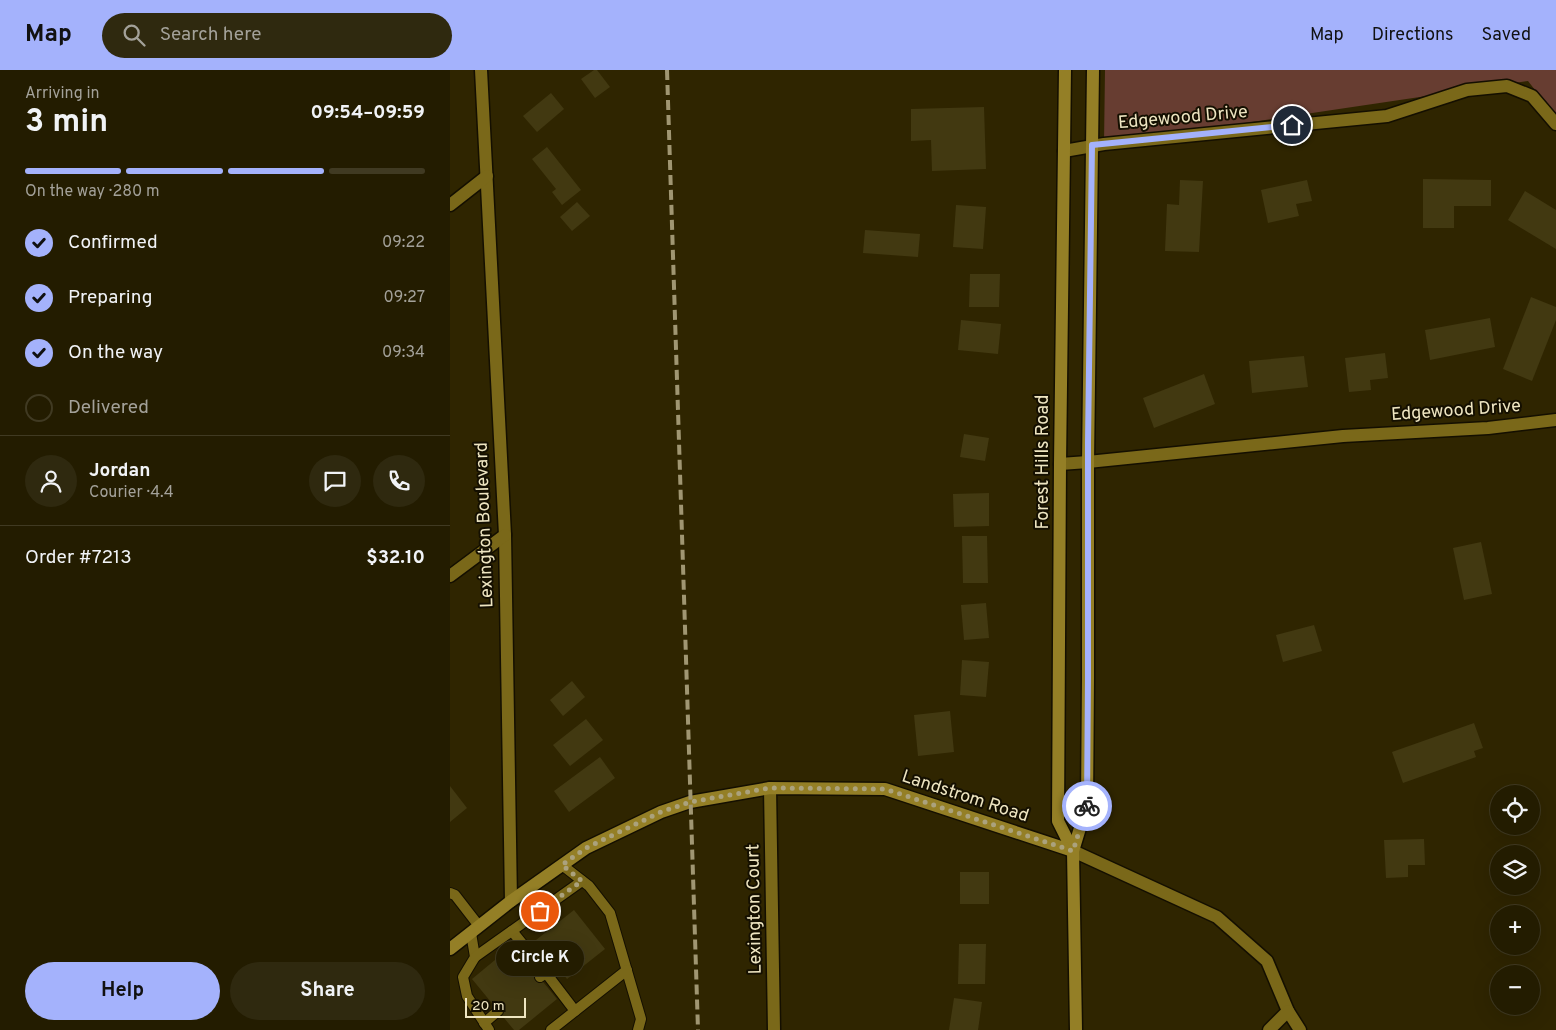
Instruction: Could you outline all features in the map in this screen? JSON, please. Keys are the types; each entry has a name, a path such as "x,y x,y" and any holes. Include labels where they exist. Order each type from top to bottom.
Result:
{"street":[{"name":"Lexington Boulevard","path":"481,70 505,535 511,901"},
{"name":"Forest Hills Road","path":"1065,70 1058,821 1073,851"},
{"name":"Forest Hills Road","path":"1076,1030 1073,851 1087,805 1088,462 1093,70"},
{"name":"Edgewood Drive","path":"1064,151 1092,145 1387,116 1467,90 1507,86 1532,96 1556,124"},
{"path":"450,205 487,176"},
{"name":"Edgewood Drive","path":"1060,464 1343,436 1488,428 1556,420"},
{"path":"450,576 505,535"},
{"name":"Landstrom Road","path":"511,901 586,848 661,812 690,802 770,788 885,789 1073,851 1217,917 1267,961 1288,1011 1300,1030"},
{"name":"Lexington Court","path":"770,788 774,1030"},
{"path":"450,949 511,901"},
{"name":"Forest Hills Road","path":"1068,1030 1076,965"},
{"path":"1269,1030 1288,1011"}],"lane":[{"path":"562,865 589,886 610,913 641,1019 638,1030"},
{"path":"498,1011 487,1027 467,996 463,977 475,957 582,881"},
{"path":"450,893 455,895 475,930 475,957"},
{"path":"512,931 543,975 575,1010"},
{"path":"551,1030 627,970"}],"shaded area":[{"path":"1105,70 1556,70 1556,117 1528,81 1104,144"}],"building":[{"path":"597,70 610,87 595,98 581,79"},
{"path":"551,93 564,109 537,132 523,116"},
{"path":"984,107 986,169 932,171 931,140 911,141 911,109"},
{"path":"547,147 581,190 562,205 552,192 556,189 532,159"},
{"path":"1423,179 1491,180 1491,206 1454,206 1454,228 1423,228"},
{"path":"1180,180 1203,181 1199,252 1165,251 1167,204 1179,205"},
{"path":"1307,180 1312,201 1296,204 1299,216 1268,223 1261,190"},
{"path":"1525,191 1556,210 1556,249 1508,220"},
{"path":"577,202 590,216 572,231 560,217"},
{"path":"956,205 986,207 983,249 953,247"},
{"path":"865,230 920,234 918,257 863,253"},
{"path":"970,274 1000,274 999,307 969,307"},
{"path":"1531,297 1556,307 1556,320 1532,381 1503,369"},
{"path":"1490,318 1495,347 1430,360 1425,330"},
{"path":"961,320 1001,324 998,354 958,350"},
{"path":"1385,353 1388,378 1370,380 1371,390 1349,392 1345,358"},
{"path":"1304,356 1308,387 1252,393 1249,361"},
{"path":"1204,374 1215,404 1154,428 1143,398"},
{"path":"964,434 989,438 985,461 960,457"},
{"path":"989,493 989,526 954,527 953,494"},
{"path":"962,536 987,536 988,583 963,583"},
{"path":"1481,542 1492,594 1464,600 1453,548"},
{"path":"986,603 989,638 964,640 961,605"},
{"path":"1314,625 1322,651 1283,662 1276,635"},
{"path":"962,660 989,662 986,697 960,695"},
{"path":"572,681 585,697 563,716 550,700"},
{"path":"950,711 954,752 918,756 914,715"},
{"path":"586,719 603,740 570,766 553,745"},
{"path":"1474,723 1483,748 1474,751 1476,757 1403,783 1392,752"},
{"path":"600,757 615,778 569,812 554,791"},
{"path":"450,786 467,808 450,822"},
{"path":"1424,839 1425,865 1408,865 1408,877 1386,878 1384,840"},
{"path":"960,872 989,872 989,904 960,904"},
{"path":"574,910 605,949 567,979 536,940"},
{"path":"959,944 986,944 985,984 958,984"},
{"path":"513,945 557,999 519,1030 514,1030 472,979"},
{"path":"954,998 982,1002 978,1030 949,1030"}],"railway":[{"path":"667,70 698,1030"}],"way so far":[{"path":"540,911 582,881 562,865 586,848 661,812 690,802 770,788 885,789 1073,851 1087,806"}],"place":[{"name":"Circle K","path":"540,911"}],"route":[{"path":"1087,806 1088,442 1092,145 1292,125"}]}
